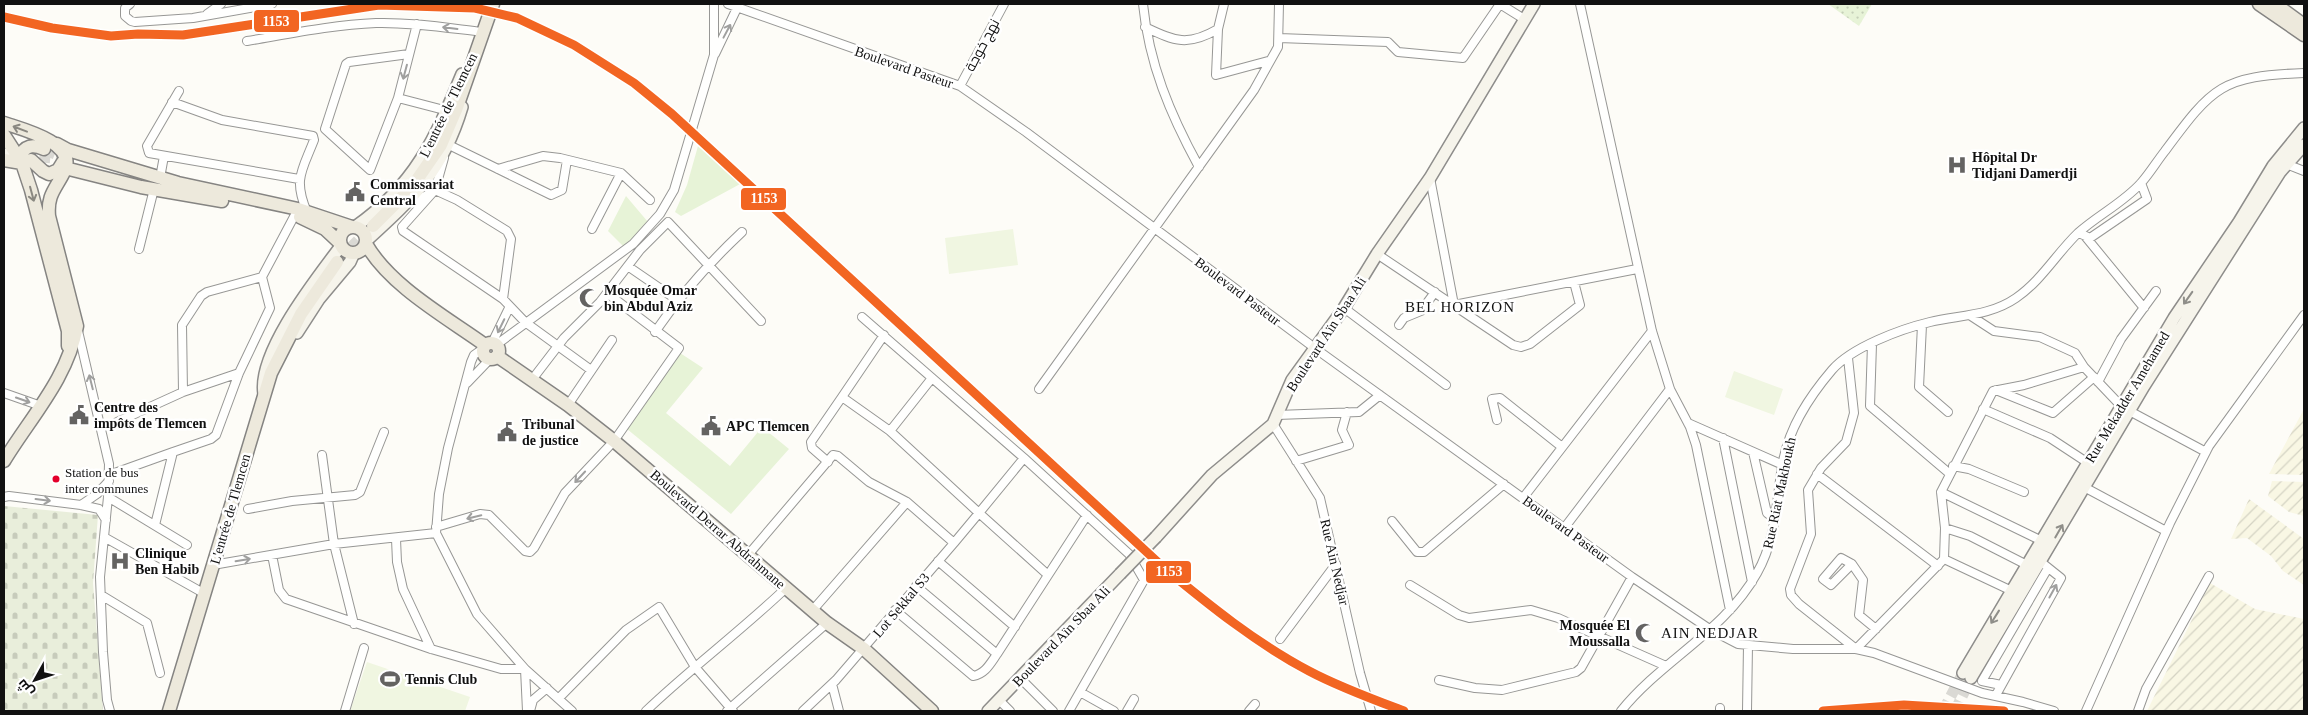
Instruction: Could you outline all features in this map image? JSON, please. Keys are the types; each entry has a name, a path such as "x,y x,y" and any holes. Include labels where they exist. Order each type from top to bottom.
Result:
{"main road":[{"name":"L'entrée de Tlemcen","path":"354,227 383,205 411,175 422,159 448,111 484,30 493,4"},
{"name":"Boulevard Aïn Sbaa Ali","path":"988,711 1021,679 1156,537 1212,475 1275,419 1292,380 1316,349 1377,254 1430,178 1534,4"},
{"path":"2259,4 2304,35"},
{"path":"2275,4 2304,25"},
{"name":"L'entrée de Tlemcen","path":"264,394 272,384 298,333 315,305 361,248 408,202 429,177 447,149 474,71 477,46"},
{"path":"373,226 417,180 441,145 456,110 477,46"},
{"path":"4,123 68,150 125,166 155,183"},
{"name":"Rue Mekadder Amehamed","path":"2304,128 2273,166 2239,222 2174,318 2126,409 2084,488 2044,565 1967,676 2012,591 2088,463 2126,409 2286,164 2304,145"},
{"path":"4,135 26,161"},
{"path":"57,144 67,162 177,188 297,212 354,227 364,234 361,248 345,251 341,244 325,229 297,212"},
{"path":"44,149 33,146 26,148 21,154 26,161 31,190 68,331 67,359"},
{"path":"5,156 26,161 49,174 58,170 67,162"},
{"path":"4,461 41,406 74,343 76,326 48,207 52,190 67,162"},
{"path":"341,244 342,234 354,227"},
{"name":"L'entrée de Tlemcen","path":"264,394 263,378 265,368 285,328 308,290 341,244"},
{"name":"Boulevard Derrar Abdrahmane","path":"361,248 408,290 491,349 531,381 568,405 614,441 812,611 864,648 932,711"},
{"name":"L'entrée de Tlemcen","path":"169,711 275,362 305,308 337,262"}],"street":[{"path":"130,4 124,12 130,21 206,16 272,4"},
{"path":"206,16 221,4"},
{"path":"714,4 714,56"},
{"name":"Boulevard Pasteur","path":"728,4 960,86 1026,132 1316,349 1566,527 1632,577 1711,630 1738,644 1793,649 1856,649"},
{"name":"نهج خوجة","path":"960,86 1004,4"},
{"path":"1142,4 1145,27 1159,84 1183,136 1200,167"},
{"path":"1224,4 1218,29 1216,75 1268,61"},
{"path":"1040,389 1254,90 1268,61 1278,47 1279,4"},
{"path":"1279,38 1388,42 1398,52 1463,58 1500,4 1524,19"},
{"path":"1580,4 1652,331 1670,388 1688,423 1696,445 1730,610"},
{"path":"572,711 525,669 477,614 436,530 439,494 448,448 474,355 491,349 525,322 605,266 633,244 660,214 674,190 683,165 714,56 738,6"},
{"path":"247,41 328,27 377,23 417,24 484,30"},
{"path":"410,54 349,62 346,64 325,129 370,170 398,98 410,54 417,24"},
{"path":"1145,27 1176,41 1201,39 1218,29"},
{"name":"Rue Riat Makhoukh","path":"1621,711 1655,674 1711,630 1752,582 1768,549 1790,434 1805,406 1835,367 1872,344 1922,325 1996,309 2016,298 2082,234 2141,183 2192,115 2208,97 2231,83 2250,77 2304,74"},
{"path":"179,91 147,146 151,154 298,179"},
{"path":"398,98 448,111"},
{"path":"81,504 97,494 109,478 211,439 216,434 239,373 270,308 262,277 297,212 300,195 298,179 314,140 312,136 222,120 172,102"},
{"path":"567,160 562,190 551,195 498,169 447,149 435,190 402,227 403,231 502,299 525,322 591,370"},
{"path":"139,249 155,183 164,156"},
{"path":"498,169 543,156 567,160 621,173 650,200"},
{"path":"2286,164 2304,171"},
{"path":"592,229 621,173"},
{"path":"1430,178 1454,305"},
{"name":"Rue Riat Makhoukh","path":"2082,234 2090,238 2148,199 2141,183"},
{"path":"408,202 422,198 435,190"},
{"path":"435,190 457,200 507,231 510,238 502,299"},
{"path":"2113,206 2122,217"},
{"path":"531,381 558,346 629,267 640,250 668,222 761,322"},
{"path":"655,332 677,300 708,264 742,232"},
{"path":"2082,234 2144,308"},
{"path":"1377,254 1513,344 1521,347 1530,344 1580,305 1574,282"},
{"path":"629,267 677,300"},
{"path":"1454,305 1637,269"},
{"path":"183,392 183,320 207,292 262,277"},
{"path":"1996,390 2053,413 2096,380 2121,339 2156,291"},
{"path":"1399,325 1404,318 1421,311 1435,292"},
{"path":"213,565 334,544 396,539 436,530 480,514 489,515 526,551 530,552 565,493 614,441 679,348 655,332 607,293"},
{"path":"466,385 491,349 509,308"},
{"path":"1344,308 1446,385"},
{"path":"2086,711 2166,531 2206,452 2304,315"},
{"path":"1970,316 1994,331 2040,337 2075,353 2084,367 2126,409 2206,452"},
{"path":"862,317 1024,458 1130,554 1144,580 1069,711"},
{"path":"1922,325 1919,387 1948,412"},
{"path":"76,326 98,411 109,464 108,497 100,578 107,700 110,711"},
{"path":"1523,498 1652,331"},
{"path":"828,462 812,448 811,442 884,335"},
{"path":"568,405 612,340"},
{"path":"1872,344 1870,406 1952,470 1969,469 2024,492"},
{"path":"1848,358 1854,413 1846,442 1817,474 1808,490 1811,534 1790,589 1791,595 1799,604 1856,649 1874,653 1982,694 1996,695 2054,711"},
{"path":"1856,649 1944,559 1946,528 1941,492 1993,391 2024,385 2084,367"},
{"path":"117,422 183,392 239,373"},
{"path":"890,431 932,378"},
{"path":"1566,527 1670,388"},
{"path":"4,393 41,406"},
{"path":"1275,419 1358,412 1380,395"},
{"path":"842,397 890,431 1048,575"},
{"path":"1497,420 1492,399 1500,398 1562,447"},
{"path":"1983,410 2050,438 2088,463"},
{"path":"1296,461 1349,445 1342,430 1347,412"},
{"name":"Rue Ain Nedjar","path":"1275,419 1296,461 1320,498 1360,673 1371,711"},
{"path":"1688,423 1783,464"},
{"path":"248,508 355,495 360,492 384,432"},
{"path":"1723,438 1752,582"},
{"path":"155,525 173,452"},
{"path":"1753,452 1767,514 1775,519"},
{"path":"322,455 334,544 354,624"},
{"path":"748,555 833,456 838,456 869,482 907,502 954,543"},
{"name":"Lot Sekkal S3","path":"803,711 832,684 864,648 1024,458"},
{"path":"1817,474 1938,566"},
{"path":"1392,521 1416,552 1424,552 1504,484"},
{"path":"2084,488 2166,531"},
{"path":"1941,492 2042,541"},
{"path":"4,497 81,504 99,509 106,520"},
{"path":"108,497 187,545"},
{"path":"812,611 907,502"},
{"path":"895,610 973,676 980,675 987,669 1087,515"},
{"path":"1946,528 1970,536 2027,565"},
{"path":"104,537 205,594"},
{"path":"396,539 397,562 403,589 431,649"},
{"path":"272,555 279,590 286,599 431,649 501,669 525,669"},
{"path":"1944,559 2012,591"},
{"path":"938,561 1015,627"},
{"path":"1280,639 1336,564"},
{"path":"1852,564 1863,580 1859,615 1876,630"},
{"path":"1996,695 2061,578 2044,565 1982,681 2002,684"},
{"path":"2138,711 2146,689 2209,576"},
{"path":"1439,680 1475,688 1502,690 1576,672 1581,668 1632,577"},
{"path":"1410,585 1459,615 1469,618 1531,610 1558,618 1666,666"},
{"path":"916,586 997,654"},
{"path":"646,711 695,667 758,615 786,588"},
{"path":"101,595 147,623 160,673"},
{"path":"559,698 626,630 657,607 662,609 695,667 730,710 827,623"},
{"path":"1747,711 1748,645"},
{"path":"344,711 364,648"},
{"path":"525,669 528,711"},
{"path":"1021,679 1053,711"},
{"path":"832,684 839,711"},
{"path":"528,711 533,700 547,688"},
{"path":"1080,692 1114,711"},
{"path":"1127,711 1134,699"},
{"path":"999,700 1010,711"},
{"path":"1249,711 1255,704"}],"shaded area":[{"path":"2304,409 2304,475 2269,474"},
{"path":"2272,481 2304,482 2304,516 2289,512 2268,496"},
{"path":"2249,499 2304,539 2304,585 2283,571 2271,556 2247,538 2231,539"},
{"path":"2210,583 2255,609 2304,619 2304,711 2147,711"}],"green space":[{"path":"1828,4 1872,4 1859,26"},
{"path":"698,146 742,183 681,216 675,212 687,185"},
{"path":"626,196 648,222 636,237 624,247 608,231"},
{"path":"1013,229 1018,265 949,274 945,238"},
{"path":"680,353 703,368 666,413 730,466 762,427 789,449 731,514 627,429"},
{"path":"1734,371 1783,389 1774,415 1725,397"},
{"path":"4,506 98,515 93,583 103,711 4,711"},
{"name":"Tennis Club","path":"367,662 470,697 465,711 350,711"}],"tunnel":[{"path":"44,149 71,160"},
{"path":"23,155 71,160"},
{"path":"337,262 373,226"},
{"path":"1943,711 1963,673"},
{"path":"1955,711 1971,678"}],"transit line":[{"name":"1153","path":"4,17 52,28 111,36 138,34 183,35 379,5 475,8 517,18 574,45 634,83 672,114 1163,567 1233,623 1289,660 1356,693 1404,711"},
{"name":"1153","path":"1823,711 1904,705 2004,711"}],"place":[{"name":"Hôpital Dr Tidjani Damerdji","path":"1957,165"},
{"name":"Commissariat Central","path":"355,192"},
{"name":"Mosquée Omar bin Abdul Aziz","path":"589,298"},
{"name":"Centre des impôts de Tlemcen","path":"79,415"},
{"name":"APC Tlemcen","path":"711,426"},
{"name":"Tribunal de justice","path":"507,432"},
{"name":"Station de bus inter communes","path":"56,479"},
{"name":"Clinique Ben Habib","path":"120,561"},
{"name":"Mosquée El Moussalla","path":"1645,633"},
{"name":"Tennis Club","path":"390,679"}],"district":[{"name":"BEL HORIZON","path":"1460,307"},
{"name":"AIN NEDJAR","path":"1710,633"}]}
